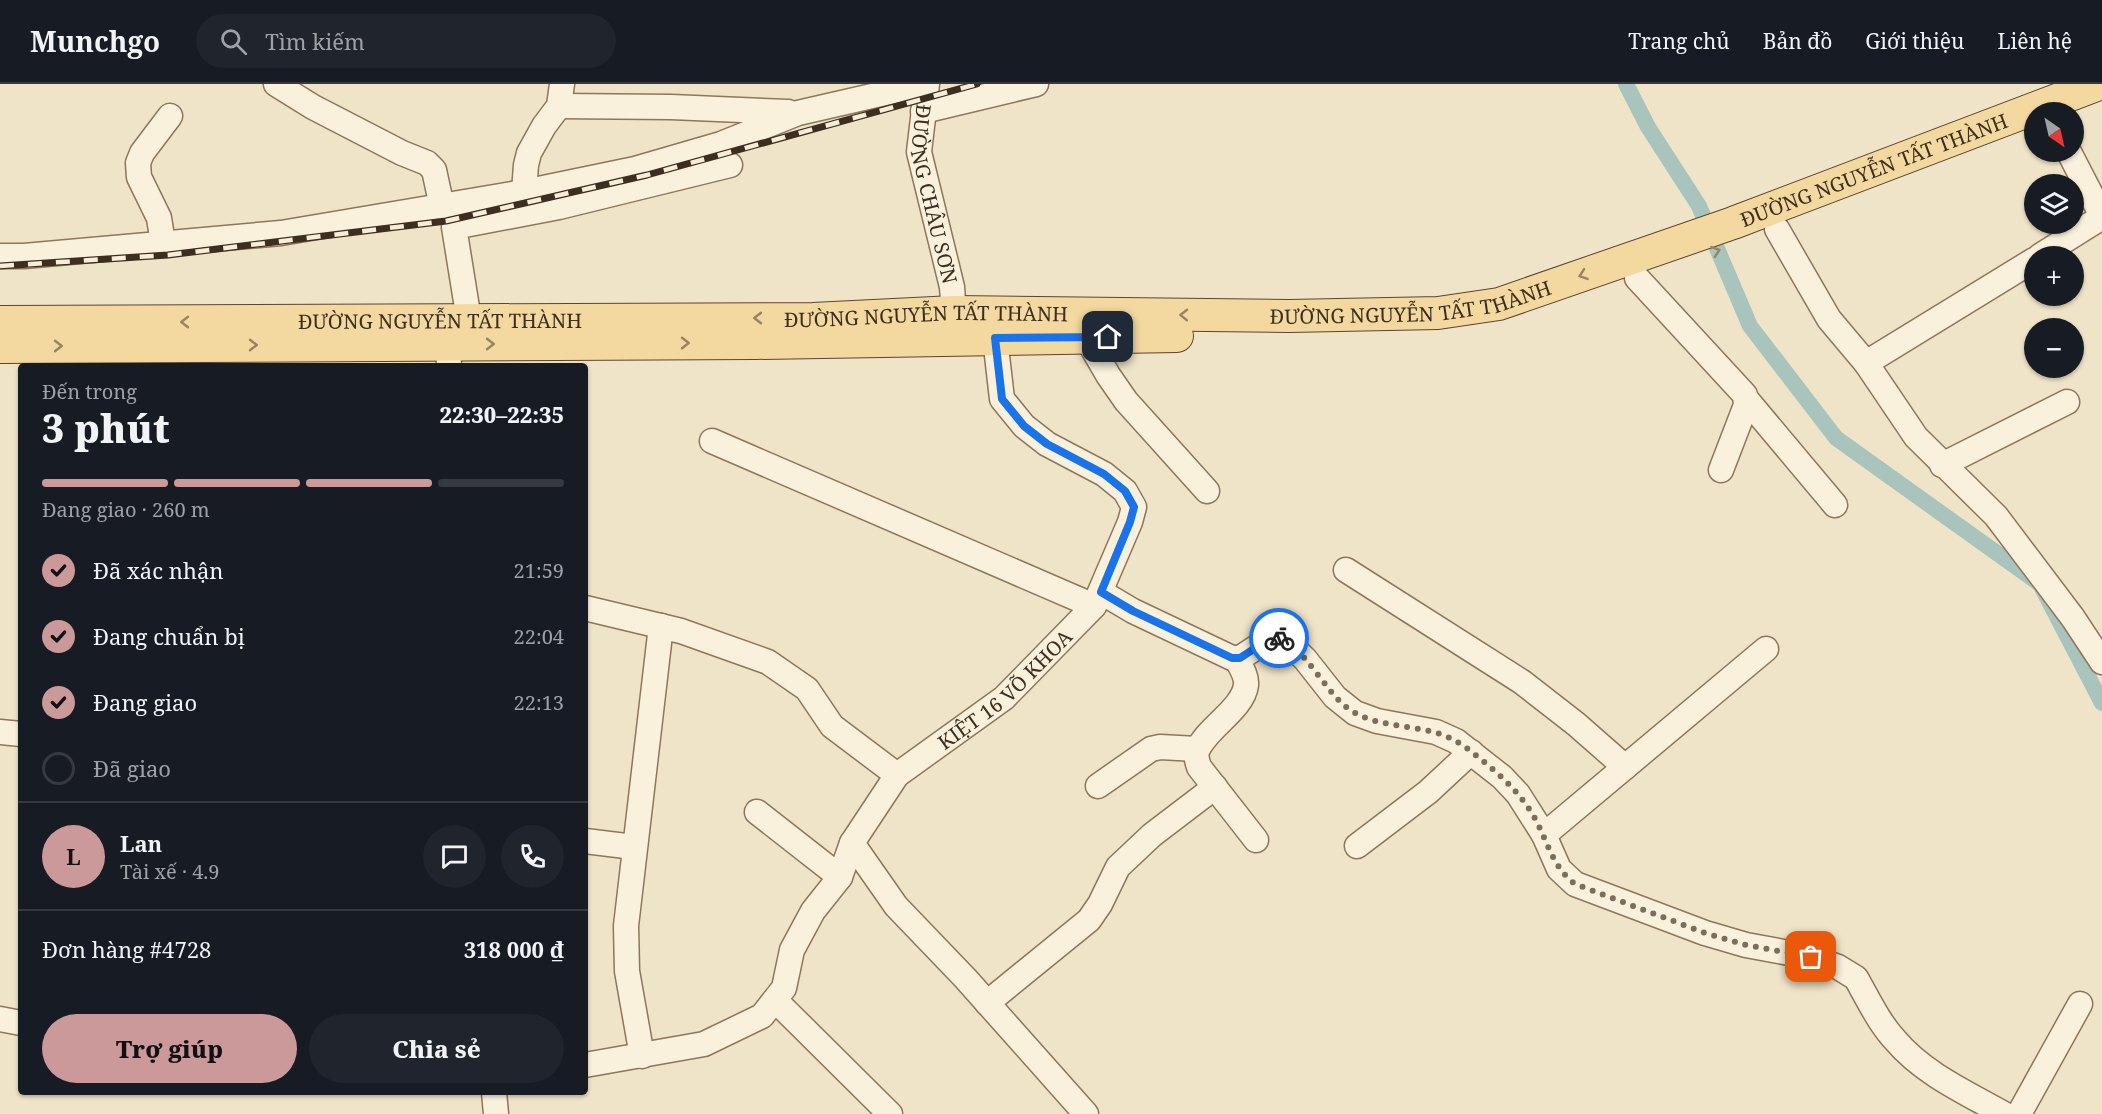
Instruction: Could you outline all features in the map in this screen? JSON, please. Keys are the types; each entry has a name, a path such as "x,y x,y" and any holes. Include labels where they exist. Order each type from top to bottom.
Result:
{"main road":[{"name":"ĐƯỜNG NGUYỄN TẤT THÀNH","path":"0,322 813,319 955,326 995,338 1452,332 1508,322 1740,232 2099,84"},
{"path":"2084,111 2102,104"},
{"name":"ĐƯỜNG NGUYỄN TẤT THÀNH","path":"1740,232 1778,229 2024,134"},
{"name":"ĐƯỜNG NGUYỄN TẤT THÀNH","path":"0,347 181,356 449,355 756,343 955,326 1438,313 1499,304 1640,269"}],"street":[{"path":"276,84 313,107 402,153 427,163 434,170 442,207"},
{"path":"0,256 24,256 281,233 524,192 635,169 721,144 798,113 926,84"},
{"name":"ĐƯỜNG CHÂU SƠN","path":"926,84 920,152 952,287 955,326"},
{"path":"923,111 1036,84"},
{"path":"524,192 529,153 561,95 671,107 798,113"},
{"path":"163,243 159,218 139,177 138,163 142,153 170,116"},
{"path":"2056,246 2102,216 2073,162"},
{"path":"470,320 454,227 559,207 730,165"},
{"path":"1778,229 1829,318 1866,363 1916,437 1996,516 2073,618 2102,662"},
{"path":"1866,363 2024,266"},
{"path":"1640,269 1835,505"},
{"path":"1086,337 1126,401 1207,491"},
{"path":"995,338 1002,399 1024,426 1047,444 1104,474 1125,491 1134,507 1130,522 1097,599"},
{"path":"1721,470 1747,400"},
{"path":"1942,465 2067,402"},
{"path":"712,441 1097,599 1133,611 1223,655 1236,658 1266,641 1279,638 1285,640 1305,659 1335,697 1355,713 1377,721 1447,736 1502,777 1518,794 1544,835 1559,869 1575,884 1705,933 1746,945 1811,957 1849,972 1856,978 1888,1033 1908,1053 1922,1065 2004,1114"},
{"path":"1346,570 1522,682 1575,723 1625,767"},
{"name":"KIỆT 16 VÕ KHOA","path":"897,775 1004,698 1097,599"},
{"path":"588,609 681,631 768,662 807,689 832,726 897,775 852,843 840,877 813,911 792,951 784,988 762,1016 704,1044 588,1065"},
{"path":"642,1056 627,971 626,926 661,626"},
{"path":"1544,835 1766,649"},
{"path":"1236,658 1244,674 1246,687 1234,706 1197,749 1197,760 1199,767 1256,840"},
{"path":"0,732 18,734"},
{"path":"1098,786 1151,749 1160,747 1197,749"},
{"path":"1358,846 1428,792 1471,752"},
{"path":"994,998 1095,913 1118,867 1152,835 1215,787"},
{"path":"757,812 840,877"},
{"path":"588,841 634,847"},
{"path":"852,843 896,906 994,998 1086,1114"},
{"path":"775,1000 890,1114"},
{"path":"2019,1114 2080,1004"},
{"path":"0,1019 18,1022"},
{"path":"494,1095 496,1114"}],"waterway":[{"path":"1626,84 1648,127 1699,206 1750,326 1836,438 2040,584 2102,703"}],"railway":[{"path":"0,266 168,255 446,221 647,175 977,84"}],"way so far":[{"path":"1279,638 1290,644 1335,697 1355,713 1377,721 1447,736 1502,777 1533,815 1559,869 1575,884 1705,933 1746,945 1811,957"}],"route":[{"path":"1108,337 995,338 1002,399 1024,426 1047,444 1104,474 1125,491 1134,507 1101,592 1133,611 1232,658 1240,658 1266,641 1279,638"}]}
